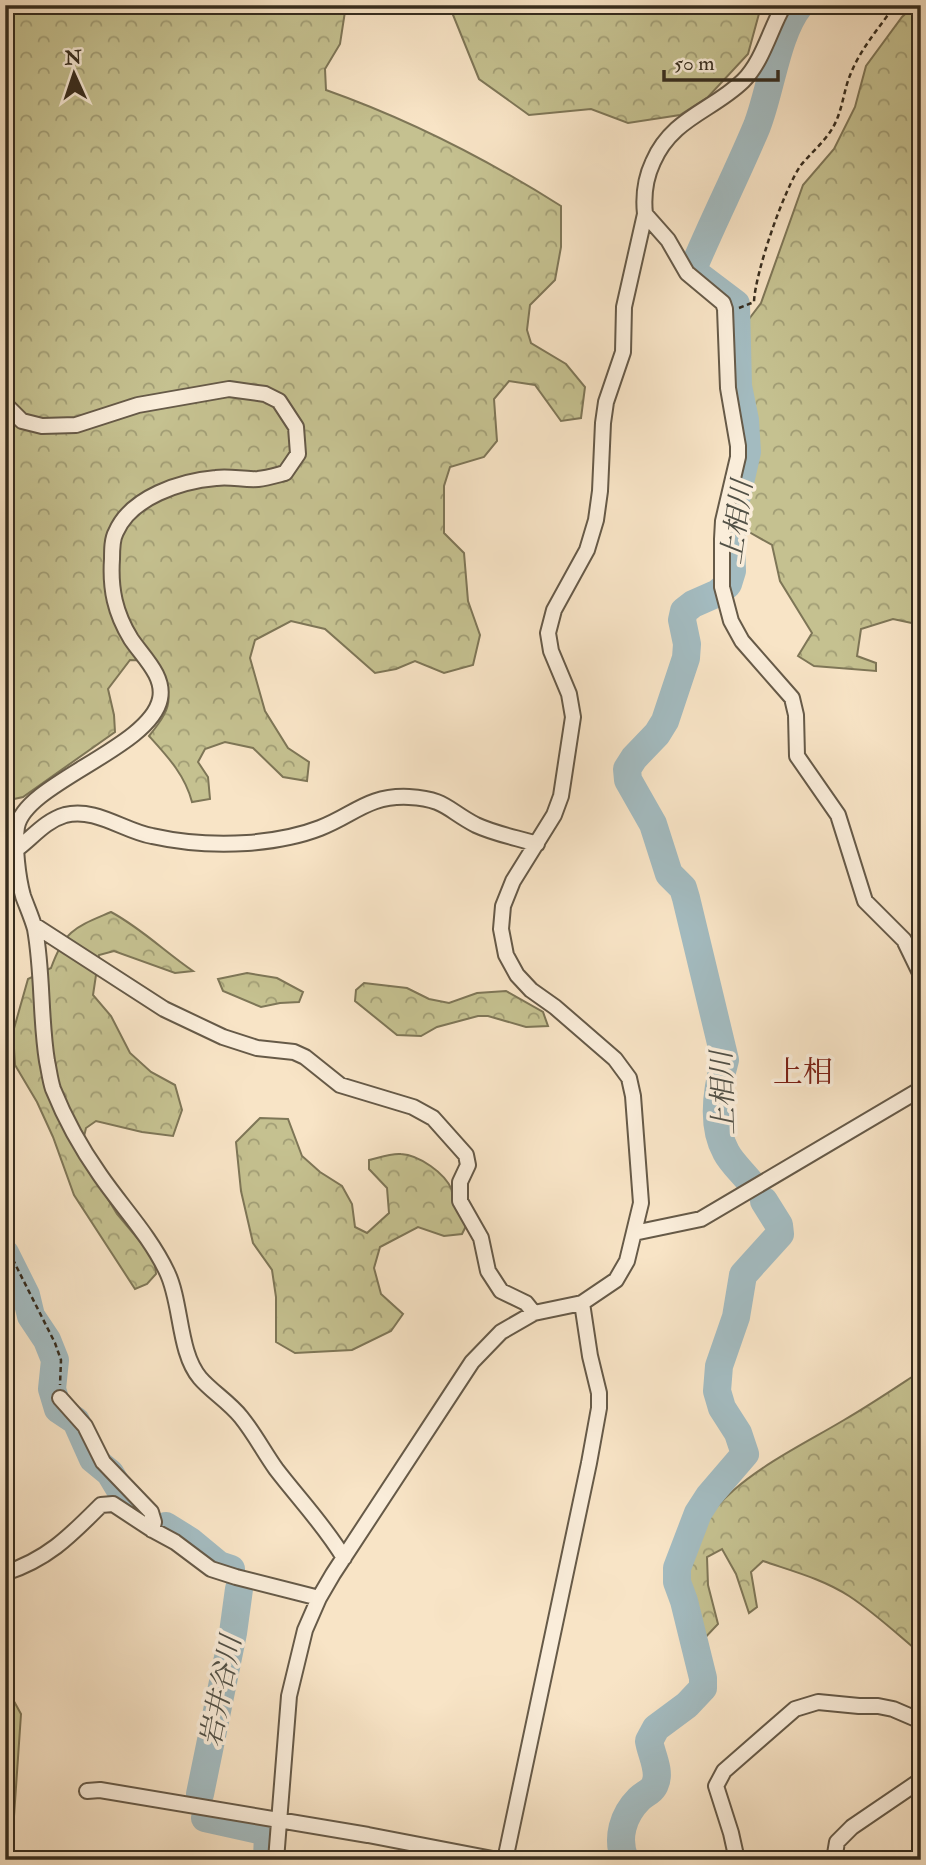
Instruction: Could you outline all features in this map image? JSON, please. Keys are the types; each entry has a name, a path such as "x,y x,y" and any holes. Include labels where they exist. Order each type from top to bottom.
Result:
{"street":[{"path":"784,5 745,79 673,131 659,148 647,174 643,200 645,214 668,240 687,273 723,303 725,309 729,388 738,457 723,521 722,591 730,621 742,641 792,698 796,715 797,756 838,815 864,901 904,940 921,975"},
{"path":"276,1860 289,1696 299,1652 319,1598 472,1362 501,1332 534,1313 582,1303 616,1280 627,1261 641,1203 633,1096 629,1078 615,1059 531,990 517,975 506,955 501,929 503,906 513,881 554,815 561,796 573,717 569,694 551,650 548,633 554,610 587,550 596,520 606,402 623,352 624,307 645,214"},
{"path":"5,404 22,421 42,426 76,425 138,405 229,389 265,394 279,401 296,427 298,454 285,473 258,479 218,477 188,482 156,492 125,517 114,534 111,590 117,613 129,635 160,679 160,701 150,717 126,740 65,780 22,813 17,828 17,849 19,877 34,925 40,965 43,1033 52,1085 75,1136 100,1175 153,1245 163,1264 177,1296 190,1360 200,1378 223,1397 242,1418 344,1558"},
{"path":"17,849 45,824 66,815 107,820 149,836 197,844 248,843 291,837 323,827 361,805 387,797 437,800 477,825 537,844"},
{"path":"34,925 153,1002 223,1037 257,1048 294,1052 306,1057 340,1085 412,1107 433,1118 466,1155 468,1165 460,1182 460,1201 481,1238 488,1271 500,1291 526,1303 534,1313"},
{"path":"634,1233 701,1219 920,1090"},
{"path":"505,1860 599,1408 582,1303"},
{"path":"60,1398 85,1426 103,1462 151,1512 154,1522 152,1530"},
{"path":"5,1573 31,1565 69,1537 101,1505 113,1504 175,1542 211,1569 319,1598"},
{"path":"737,1860 716,1786 724,1771 795,1709 818,1702 878,1706 893,1709 921,1721"},
{"path":"834,1860 837,1842 852,1827 921,1780"},
{"path":"87,1791 100,1790 368,1835 498,1860"}],"path":[{"path":"725,309 754,302 757,277 789,184 831,131 840,114 849,77 857,58 895,5"},
{"path":"5,1244 55,1343 61,1360 60,1398"}],"green space":[{"path":"5,5 346,5 340,44 325,69 326,90 357,101 447,142 561,206 561,247 555,280 530,305 527,330 531,343 566,364 585,387 581,418 561,421 535,385 509,381 494,399 497,441 484,457 450,467 444,486 444,533 464,553 468,601 480,635 473,665 444,673 415,661 396,669 375,673 325,629 291,621 255,640 250,658 265,711 288,748 309,762 307,781 283,777 253,748 225,742 205,749 198,762 208,777 210,799 192,802 180,775 149,736 167,707 164,682 152,661 130,660 108,689 115,732 23,797 5,801"},
{"path":"449,5 766,5 760,10 748,54 708,97 680,115 628,123 591,109 529,115 479,79"},
{"path":"915,5 921,5 921,625 893,619 861,629 857,656 876,663 876,671 814,666 798,656 812,633 780,581 772,545 749,532 748,499 756,443 745,383 743,327 761,303 803,185 834,149 855,107 866,66 902,17"},
{"path":"111,912 133,925 193,971 175,973 114,951 99,955 93,995 111,1016 130,1053 151,1072 175,1085 182,1110 173,1136 96,1121 86,1128 80,1153 117,1214 154,1258 156,1274 147,1284 135,1289 74,1195 53,1137 37,1102 15,1065 13,1032 28,979 51,968 61,945 73,931"},
{"path":"247,973 277,978 303,992 299,1002 261,1007 223,991 218,979"},
{"path":"364,983 407,988 429,999 449,1003 477,993 506,991 543,1012 548,1026 526,1027 488,1016 478,1016 437,1027 421,1036 397,1035 355,1001 356,990"},
{"path":"260,1118 288,1119 302,1156 342,1186 352,1204 355,1227 367,1233 389,1213 387,1188 369,1169 369,1160 393,1154 408,1155 431,1166 449,1184 466,1226 462,1234 444,1236 418,1227 380,1247 374,1268 381,1294 403,1314 391,1331 352,1350 295,1353 276,1342 276,1297 272,1270 253,1243 241,1191 236,1142"},
{"path":"921,1371 921,1654 868,1609 839,1590 763,1561 751,1572 757,1607 749,1613 736,1574 722,1549 707,1557 708,1585 718,1624 701,1642 688,1594 685,1569 693,1542 707,1518 747,1479"},
{"path":"5,1685 21,1714 11,1860 5,1860"}],"waterway":[{"name":"上相川","path":"750,1182 728,1156 718,1130 718,1094 725,1060 686,898 683,888 669,874 653,824 628,780 627,769 665,721 686,658 687,644 682,620 684,611 718,593 728,584 732,571 734,509 747,452 745,420 738,386 736,304 693,269 757,126 780,46 800,5"},
{"name":"上相川","path":"625,1860 621,1843 625,1820 633,1805 652,1789 657,1779 649,1741 656,1728 687,1705 703,1688 703,1678 677,1582 677,1568 698,1513 745,1454 738,1433 722,1408 717,1391 719,1366 736,1317 743,1275 780,1234 779,1225 764,1201"},
{"name":"岩井谷川","path":"5,1253 26,1295 31,1316 47,1340 55,1360 52,1389 58,1409 76,1421 93,1459 110,1473 122,1493 139,1510"},
{"name":"岩井谷川","path":"166,1526 190,1541 219,1565 231,1569"},
{"name":"岩井谷川","path":"200,1794 233,1633 239,1589"},
{"name":"岩井谷川","path":"205,1818 268,1832 267,1860"}],"district":[{"name":"上相","path":"803,1072"}]}
